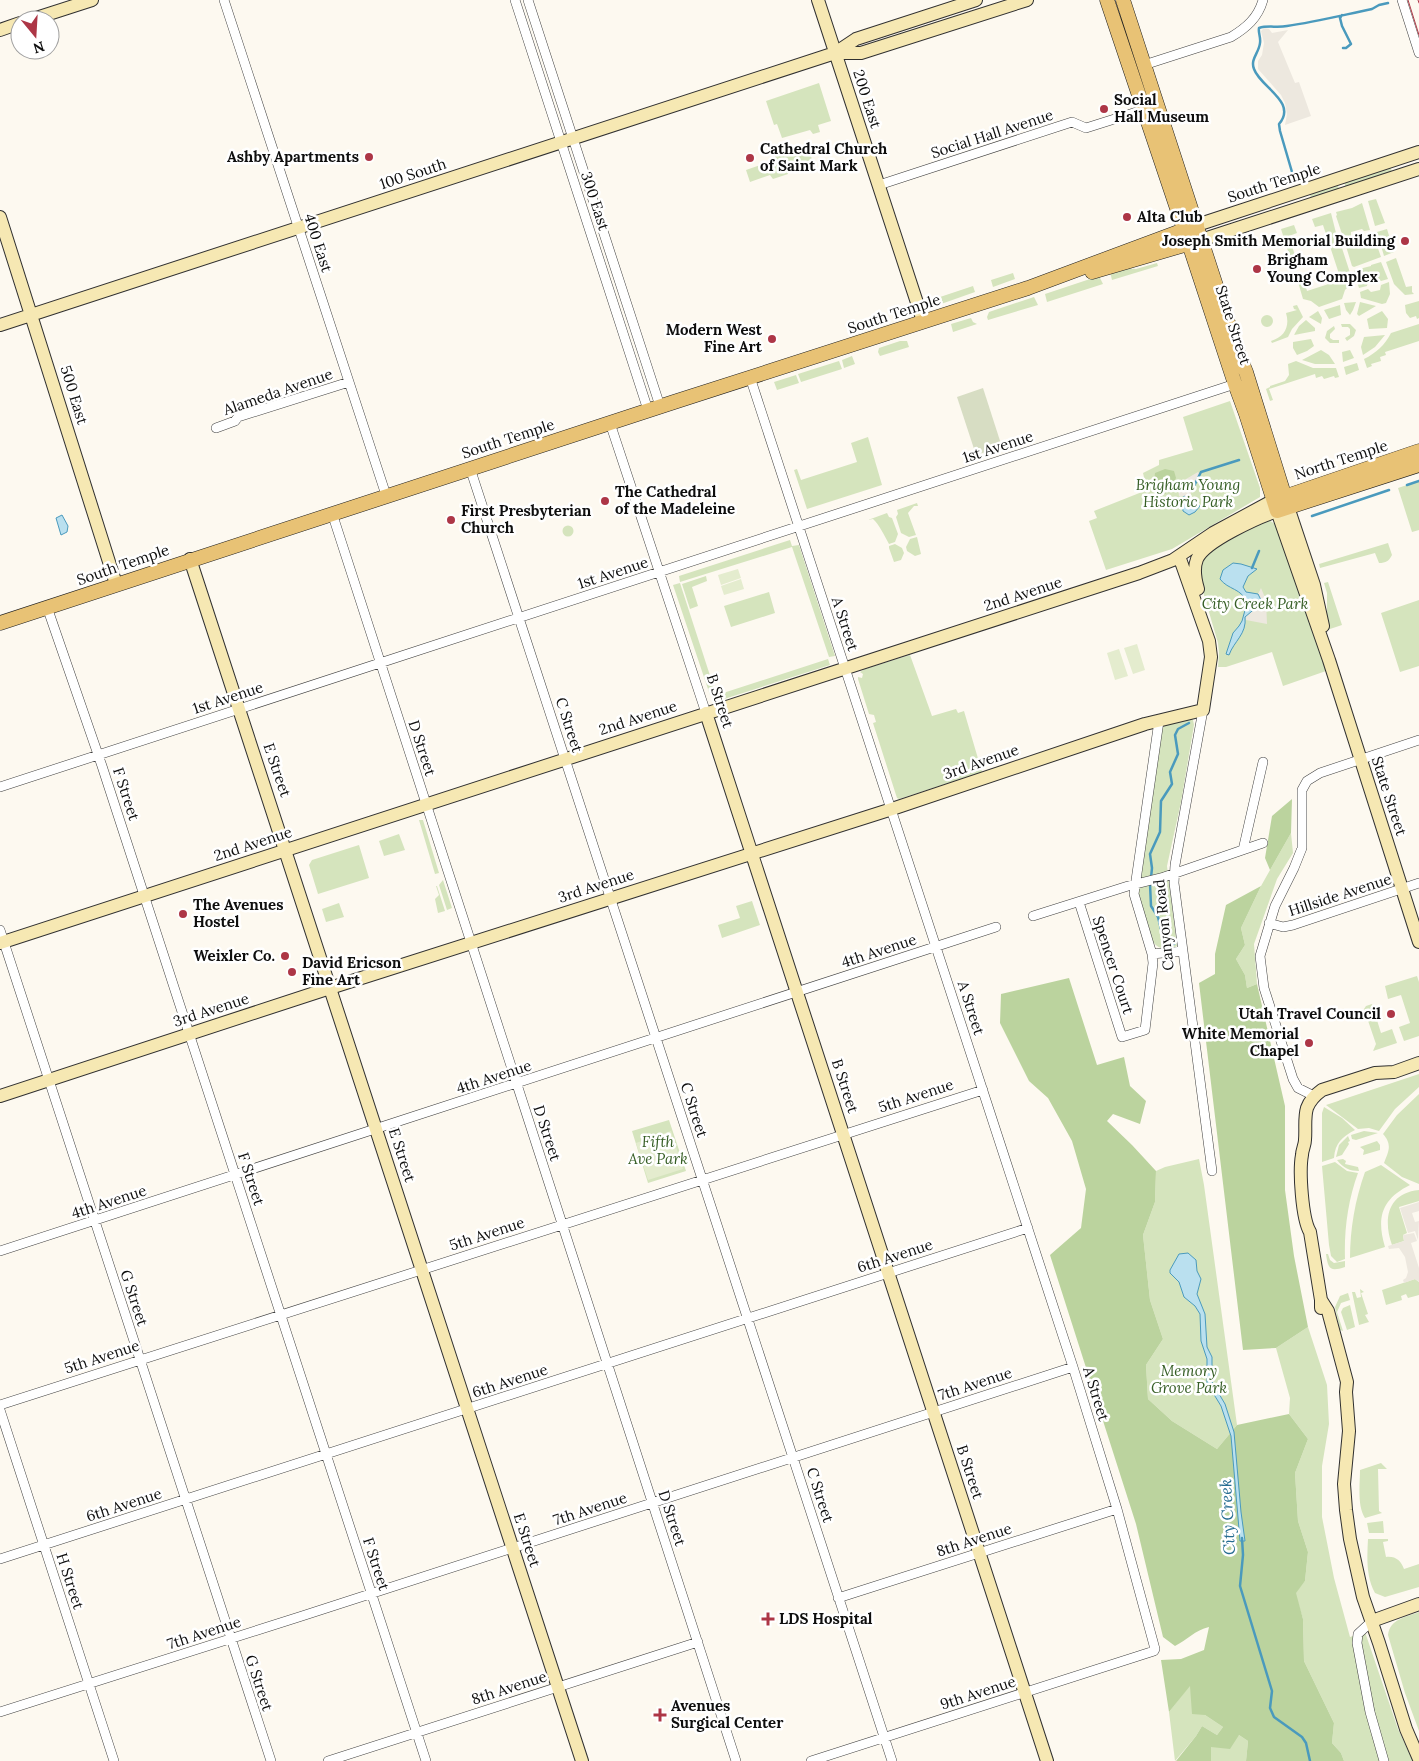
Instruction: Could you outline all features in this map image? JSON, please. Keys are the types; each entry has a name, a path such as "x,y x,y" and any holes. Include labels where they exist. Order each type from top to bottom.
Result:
{"main road":[{"name":"State Street","path":"1107,0 1143,110 1191,227"},
{"name":"State Street","path":"1123,0 1144,65 1235,384 1281,504"},
{"name":"South Temple","path":"0,623 190,559 1028,288 1191,227"},
{"name":"State Street","path":"1195,242 1246,372 1281,504"},
{"name":"South Temple","path":"1028,288 1098,271 1195,242"},
{"name":"North Temple","path":"1281,504 1419,451"},
{"name":"North Temple","path":"1281,504 1419,465"}],"street":[{"path":"60,10 92,0"},
{"name":"400 East","path":"224,0 386,496"},
{"name":"300 East","path":"515,0 567,141 654,408"},
{"name":"300 East","path":"528,0 567,141"},
{"name":"200 East","path":"818,0 923,321"},
{"name":"100 South","path":"0,325 835,53 856,40 976,0"},
{"name":"100 South","path":"835,53 861,53 1027,0"},
{"path":"1144,65 1231,37 1254,19 1262,0"},
{"path":"1402,0 1419,54"},
{"name":"Social Hall Avenue","path":"879,185 1072,122 1086,128 1143,110"},
{"name":"South Temple","path":"1191,227 1419,152"},
{"name":"South Temple","path":"1195,242 1419,170"},
{"name":"500 East","path":"0,217 116,584"},
{"name":"A Street","path":"750,377 1073,1367 1117,1509 1154,1642 1154,1651"},
{"name":"Alameda Avenue","path":"216,428 235,422 238,417 349,382"},
{"name":"1st Avenue","path":"0,787 1235,384"},
{"name":"B Street","path":"610,423 1047,1761"},
{"name":"C Street","path":"470,468 892,1761"},
{"name":"2nd Avenue","path":"1,938 286,850 1139,574 1179,556 1214,533 1281,504"},
{"name":"Canyon Road","path":"1201,619 1200,596 1195,575 1197,560 1202,552 1223,537 1281,504"},
{"name":"State Street","path":"1281,504 1317,596 1328,660 1419,942"},
{"name":"D Street","path":"332,513 736,1761"},
{"name":"Canyon Road","path":"1179,556 1209,641 1211,656 1174,874 1212,1171"},
{"name":"E Street","path":"190,559 582,1761"},
{"name":"F Street","path":"47,607 144,895 188,1035 426,1761"},
{"name":"3rd Avenue","path":"0,1096 330,988 892,809 1092,741 1203,710"},
{"name":"Canyon Road","path":"1152,954 1134,897 1159,721"},
{"path":"1314,1096 1298,1088 1294,1082 1264,988 1260,956 1278,899 1302,848 1302,794 1304,785 1320,773 1419,740"},
{"path":"1243,850 1263,762"},
{"path":"1033,916 1135,884 1174,874 1263,843"},
{"name":"Hillside Avenue","path":"1269,923 1283,927 1293,925 1419,883"},
{"name":"Spencer Court","path":"1079,902 1122,1037 1145,1030 1152,954"},
{"name":"4th Avenue","path":"0,1251 996,927"},
{"name":"G Street","path":"1,938 271,1761"},
{"path":"1152,954 1183,951"},
{"path":"1419,1055 1392,1064 1375,1073 1322,1090 1314,1096 1306,1114 1305,1143 1309,1155 1313,1223 1310,1232 1321,1300 1328,1311 1347,1382 1349,1431 1345,1472 1346,1510 1359,1582 1397,1703 1419,1759"},
{"path":"1375,1073 1394,1072 1419,1063"},
{"name":"5th Avenue","path":"0,1404 422,1270 702,1178 983,1090"},
{"name":"6th Avenue","path":"0,1559 1028,1228"},
{"name":"7th Avenue","path":"0,1712 1073,1367"},
{"name":"H Street","path":"0,1410 114,1761"},
{"name":"8th Avenue","path":"838,1598 1117,1509"},
{"path":"1384,1761 1370,1712 1357,1643 1358,1634 1372,1621 1419,1604"},
{"name":"8th Avenue","path":"328,1761 698,1642"},
{"name":"9th Avenue","path":"811,1761 1154,1651"}],"green space":[{"path":"819,83 831,121 818,125 820,132 813,134 810,130 782,138 777,124 774,125 766,101"},
{"path":"786,141 790,152 808,146 813,163 773,179 770,175 750,182 746,170 775,160 775,156 781,154 777,144"},
{"path":"1390,166 1393,175 1346,189 1344,181"},
{"path":"1337,183 1340,192 1312,201 1310,195"},
{"path":"1376,199 1385,223 1375,226 1368,201"},
{"path":"1362,203 1370,230 1364,231 1362,229 1351,232 1351,236 1343,237 1336,212"},
{"path":"1331,213 1339,245 1341,245 1353,282 1345,290 1342,299 1319,307 1311,301 1303,299 1298,282 1304,280 1307,291 1341,280 1323,225 1315,227 1312,219"},
{"path":"1294,225 1297,233 1289,236 1297,262 1294,263 1295,266 1293,267 1281,229"},
{"path":"1387,229 1394,252 1384,256 1377,232"},
{"path":"1371,233 1381,257 1354,267 1352,266 1346,241 1352,239 1354,242 1365,239 1365,235"},
{"path":"1396,258 1406,287 1412,286 1414,294 1405,295 1394,284 1386,262"},
{"path":"1381,262 1388,279 1381,281 1372,279 1367,286 1359,288 1355,270"},
{"path":"1157,263 1158,266 1112,280 1110,272 1125,268 1136,269"},
{"path":"1013,273 1015,279 993,287 991,280"},
{"path":"1099,276 1103,284 1047,302 1045,294"},
{"path":"1389,282 1390,294 1386,303 1382,304 1361,298 1360,292 1368,289 1371,292 1380,290 1381,285"},
{"path":"973,286 975,292 941,304 940,297"},
{"path":"1034,297 1038,305 988,320 989,312"},
{"path":"1419,301 1419,318 1417,319 1416,316 1410,318 1406,313 1405,305"},
{"path":"1356,302 1353,310 1350,315 1344,303"},
{"path":"1360,302 1376,306 1359,316 1357,314"},
{"path":"1297,305 1303,317 1292,329 1288,337 1272,343 1271,341 1280,337 1287,327 1286,313 1297,310 1293,306"},
{"path":"1340,305 1341,315 1329,319 1324,310"},
{"path":"1318,311 1322,318 1321,324 1309,317"},
{"path":"1382,311 1388,319 1387,328 1369,329 1367,319"},
{"path":"1269,315 1272,316 1272,326 1265,327 1262,326 1261,319 1262,316"},
{"path":"971,318 977,324 953,332 951,324"},
{"path":"1306,320 1315,328 1315,331 1294,335 1299,326"},
{"path":"1341,324 1350,324 1356,330 1354,336 1347,341 1345,338 1350,335 1350,329 1342,327"},
{"path":"1419,324 1419,341 1385,352 1386,355 1380,357 1381,361 1371,364 1372,366 1367,368 1364,359 1380,348 1391,333"},
{"path":"1334,326 1335,329 1330,334 1330,338 1339,340 1339,343 1330,343 1325,338 1327,331"},
{"path":"1385,335 1375,347 1363,355 1361,347 1364,337"},
{"path":"1311,339 1314,346 1297,355 1293,348 1293,342"},
{"path":"900,341 907,341 909,347 880,356 879,348"},
{"path":"1321,350 1329,355 1335,364 1315,364 1302,360"},
{"path":"1350,350 1354,358 1343,362 1342,352"},
{"path":"852,356 855,364 844,368 842,360"},
{"path":"839,361 842,369 801,382 798,374"},
{"path":"1296,361 1313,368 1336,368 1339,377 1335,378 1334,376 1324,379 1322,376 1316,378 1315,374 1269,389 1273,400 1270,401 1266,389 1285,381 1289,375 1288,364"},
{"path":"1357,363 1359,370 1346,375 1344,367"},
{"path":"796,375 799,383 777,390 774,382"},
{"path":"983,388 1002,447 976,455 957,397"},
{"name":"Brigham Young Historic Park","path":"1230,401 1260,488 1260,497 1172,549 1106,570 1089,521 1097,518 1094,511 1147,490 1143,473 1159,465 1159,460 1193,450 1183,417"},
{"path":"868,437 882,485 807,509 794,470 797,469 801,480 857,462 851,443"},
{"path":"1165,469 1174,471 1176,478 1170,490 1165,494 1155,489 1154,483 1155,473"},
{"path":"1419,481 1419,530 1412,532 1398,488"},
{"path":"917,503 918,506 914,506 908,513 916,535 909,537 901,533 896,517 898,514 897,510"},
{"path":"887,513 892,518 898,534 895,542 889,544 875,521 873,519 868,520"},
{"name":"City Creek Park","path":"1269,520 1275,524 1297,581 1326,671 1283,686 1272,652 1226,667 1218,667 1218,643 1197,571 1208,552 1260,522"},
{"path":"568,525 574,531 568,537 562,531"},
{"path":"917,537 921,554 915,556 907,551 906,547 910,539"},
{"path":"790,540 792,546 799,545 835,656 829,657 792,547 680,582 679,576"},
{"path":"1388,543 1392,555 1385,562 1379,563 1375,553 1320,568 1319,564"},
{"path":"895,544 902,548 904,553 901,560 894,562 889,546"},
{"path":"738,569 741,578 721,585 718,575"},
{"path":"706,576 707,581 692,587 698,606 690,609 682,584"},
{"path":"741,579 744,589 724,595 721,586"},
{"path":"1328,582 1342,625 1327,630 1327,593 1324,583"},
{"path":"680,583 716,694 710,695 673,585"},
{"path":"769,592 775,613 731,627 724,606"},
{"path":"1419,600 1419,666 1400,672 1381,613"},
{"path":"1137,644 1145,670 1133,674 1124,648"},
{"path":"1119,649 1128,676 1115,680 1107,653"},
{"path":"910,655 932,716 956,709 958,713 964,711 982,772 899,799 897,798 873,723 876,722 874,715 869,714 858,677 862,678 863,674 860,672 865,669"},
{"path":"828,659 830,665 718,701 717,695"},
{"path":"1190,718 1193,720 1194,725 1181,802 1167,866 1177,946 1163,949 1152,940 1138,898 1141,864 1162,729 1165,725"},
{"path":"1292,799 1291,833 1270,870 1265,858 1272,816"},
{"path":"419,820 423,820 439,873 435,874"},
{"path":"1291,833 1293,853 1277,879 1254,944 1257,984 1247,988 1245,975 1236,959 1245,945 1241,928 1261,886"},
{"path":"399,834 405,850 384,856 379,841"},
{"path":"359,845 369,878 318,894 309,865 312,860"},
{"path":"443,880 452,908 447,910 439,885"},
{"path":"436,886 445,911 438,913 435,899 439,895"},
{"path":"1261,886 1241,928 1245,945 1236,959 1245,975 1247,988 1257,984 1285,1106 1285,1190 1294,1256 1308,1327 1276,1348 1243,1350 1199,983 1215,974 1215,954 1226,905"},
{"path":"752,901 760,925 722,938 718,925 740,918 736,906"},
{"path":"339,903 344,917 326,922 322,909"},
{"path":"1417,976 1419,982 1419,1036 1404,1041 1399,1027 1410,1023 1401,995 1388,999 1385,986"},
{"path":"1069,978 1097,1065 1124,1057 1130,1086 1146,1101 1140,1124 1113,1114 1107,1121 1156,1171 1155,1202 1143,1235 1150,1300 1163,1339 1146,1365 1148,1399 1172,1421 1217,1449 1237,1425 1289,1414 1308,1439 1295,1473 1298,1521 1308,1552 1305,1581 1296,1593 1303,1619 1304,1661 1334,1723 1332,1743 1341,1753 1344,1761 1246,1761 1248,1741 1239,1735 1230,1749 1211,1747 1211,1761 1176,1761 1202,1726 1217,1735 1223,1727 1205,1715 1192,1714 1190,1686 1169,1712 1161,1660 1181,1659 1204,1650 1209,1627 1199,1630 1175,1646 1163,1637 1136,1524 1050,1255 1081,1228 1086,1189 1072,1141 1048,1098 1029,1081 1000,1023 1001,994"},
{"path":"1372,1004 1381,1033 1392,1029 1397,1043 1373,1051 1376,1044 1364,1009"},
{"path":"1419,1074 1419,1087 1395,1109 1379,1131 1369,1128 1358,1129 1326,1105"},
{"path":"1419,1094 1419,1184 1402,1177 1384,1163 1389,1145 1383,1134 1397,1115"},
{"path":"1324,1107 1342,1118 1355,1130 1340,1141 1334,1158 1322,1162 1322,1113"},
{"name":"Fifth Ave Park","path":"669,1120 686,1171 648,1183 632,1131"},
{"name":"Fifth Ave Park","path":"671,1131 683,1169 648,1180 636,1143"},
{"path":"1364,1131 1378,1133 1356,1140 1352,1139 1351,1135"},
{"path":"1348,1136 1349,1144 1342,1155 1336,1157 1339,1145"},
{"path":"1377,1141 1380,1145 1380,1150 1363,1155 1364,1150 1360,1147"},
{"name":"Memory Grove Park","path":"1199,1159 1237,1425 1217,1449 1172,1421 1148,1399 1146,1365 1163,1339 1150,1300 1143,1235 1155,1202 1156,1171"},
{"path":"1343,1159 1346,1161 1345,1164 1358,1167 1359,1171 1347,1168 1337,1160"},
{"path":"1335,1162 1347,1171 1358,1173 1347,1215 1345,1259 1337,1262 1331,1256 1329,1245 1322,1166"},
{"path":"1381,1165 1410,1185 1393,1196 1384,1210 1381,1227 1385,1247 1350,1258 1354,1215 1361,1183 1365,1172"},
{"path":"1419,1190 1419,1201 1399,1207 1407,1233 1403,1235 1404,1241 1392,1245 1388,1226 1390,1209 1400,1196"},
{"path":"1326,1254 1334,1263 1345,1261 1345,1267 1331,1268"},
{"path":"1415,1279 1419,1282 1419,1295 1408,1298 1406,1294 1401,1296 1402,1300 1386,1305 1382,1290"},
{"path":"1360,1289 1364,1292 1361,1293 1368,1314 1365,1315 1369,1322 1359,1325 1352,1292 1355,1292 1357,1298 1361,1297"},
{"path":"1348,1293 1350,1300 1341,1303 1337,1312 1343,1331 1340,1330 1335,1307 1340,1296"},
{"path":"1350,1305 1355,1327 1347,1330 1341,1312 1343,1308"},
{"path":"1308,1327 1327,1385 1329,1424 1322,1466 1322,1517 1334,1578 1350,1637 1365,1632 1398,1729 1413,1761 1344,1761 1341,1753 1332,1743 1334,1723 1304,1661 1303,1619 1295,1593 1305,1581 1308,1552 1298,1521 1295,1473 1308,1439 1289,1414 1290,1398 1276,1348"},
{"path":"1381,1463 1387,1469 1378,1469 1379,1511 1382,1513 1365,1518 1360,1501 1360,1470"},
{"path":"1383,1521 1384,1533 1369,1533 1367,1523"},
{"path":"1368,1539 1388,1539 1388,1541 1383,1542 1386,1557 1393,1557 1398,1560 1404,1569 1419,1564 1419,1587 1385,1597 1375,1593 1372,1587 1367,1560"},
{"path":"1419,1612 1419,1731 1405,1693 1388,1635 1395,1622"},
{"path":"1190,1685 1205,1715 1223,1727 1217,1735 1202,1726 1175,1761 1169,1712"},
{"path":"1239,1735 1248,1741 1246,1761 1211,1761 1211,1747"}],"shaded area":[{"path":"1264,28 1269,29 1272,33 1288,30 1278,42 1295,83 1299,82 1311,116 1285,125 1287,114 1285,103 1281,95 1258,69 1258,61 1262,55 1264,43 1261,31"},
{"path":"1198,472 1200,474 1191,491 1191,500 1184,496 1179,496 1178,486 1181,482"},
{"path":"1261,588 1266,600 1267,624 1246,620 1245,617 1261,603 1258,594"},
{"path":"1419,1202 1419,1211 1412,1213 1415,1222 1419,1221 1418,1240 1415,1231 1408,1233 1400,1208"},
{"path":"1414,1233 1417,1241 1411,1243 1419,1268 1419,1282 1415,1279 1404,1283 1403,1280 1408,1272 1405,1257 1399,1248 1389,1249 1388,1246 1404,1241 1403,1235"}],"water":[{"path":"1184,496 1200,506 1189,515 1183,511 1182,503"},
{"path":"62,515 68,526 67,532 61,535 56,518"},
{"path":"1233,563 1257,569 1248,576 1243,587 1246,592 1258,594 1261,600 1258,606 1245,617 1242,633 1229,655 1226,654 1233,633 1242,621 1247,603 1242,594 1223,583 1220,579 1223,570"},
{"path":"1188,1253 1196,1260 1197,1271 1201,1279 1197,1294 1205,1314 1207,1347 1212,1357 1212,1382 1225,1404 1234,1432 1245,1541 1240,1541 1231,1436 1221,1406 1207,1383 1207,1359 1201,1341 1200,1314 1195,1306 1184,1297 1179,1282 1170,1273 1179,1254"}],"waterway":[{"path":"1292,172 1279,124 1284,116 1284,109 1276,95 1258,76 1253,65 1260,43 1259,28 1308,23 1372,9 1388,3"},
{"path":"1342,15 1340,18 1342,26 1351,44 1343,48"},
{"path":"1192,490 1201,472 1239,460"},
{"name":"City Creek","path":"1407,485 1419,481"},
{"name":"City Creek","path":"1312,516 1389,490"},
{"path":"1252,568 1259,551"},
{"name":"City Creek","path":"1151,878 1150,854 1160,832 1161,801 1172,784 1170,772 1178,754 1175,735 1178,729 1189,723"},
{"name":"City Creek","path":"1150,884 1151,906 1158,917 1162,933 1174,944"},
{"name":"City Creek","path":"1242,1538 1243,1555 1240,1586 1272,1691 1270,1708 1274,1717 1302,1737 1306,1743 1310,1761"}],"tram line":[{"path":"1408,0 1419,35"}],"place":[{"name":"Social Hall Museum","path":"1104,109"},
{"name":"Ashby Apartments","path":"369,157"},
{"name":"Cathedral Church of Saint Mark","path":"750,158"},
{"name":"Alta Club","path":"1127,217"},
{"name":"Joseph Smith Memorial Building","path":"1405,241"},
{"name":"Brigham Young Complex","path":"1257,269"},
{"name":"Modern West Fine Art","path":"772,339"},
{"name":"The Cathedral of the Madeleine","path":"605,501"},
{"name":"First Presbyterian Church","path":"451,520"},
{"name":"The Avenues Hostel","path":"183,914"},
{"name":"Weixler Co.","path":"285,956"},
{"name":"David Ericson Fine Art","path":"292,972"},
{"name":"Utah Travel Council","path":"1391,1014"},
{"name":"White Memorial Chapel","path":"1309,1043"},
{"name":"LDS Hospital","path":"768,1619"},
{"name":"Avenues Surgical Center","path":"660,1715"}]}
